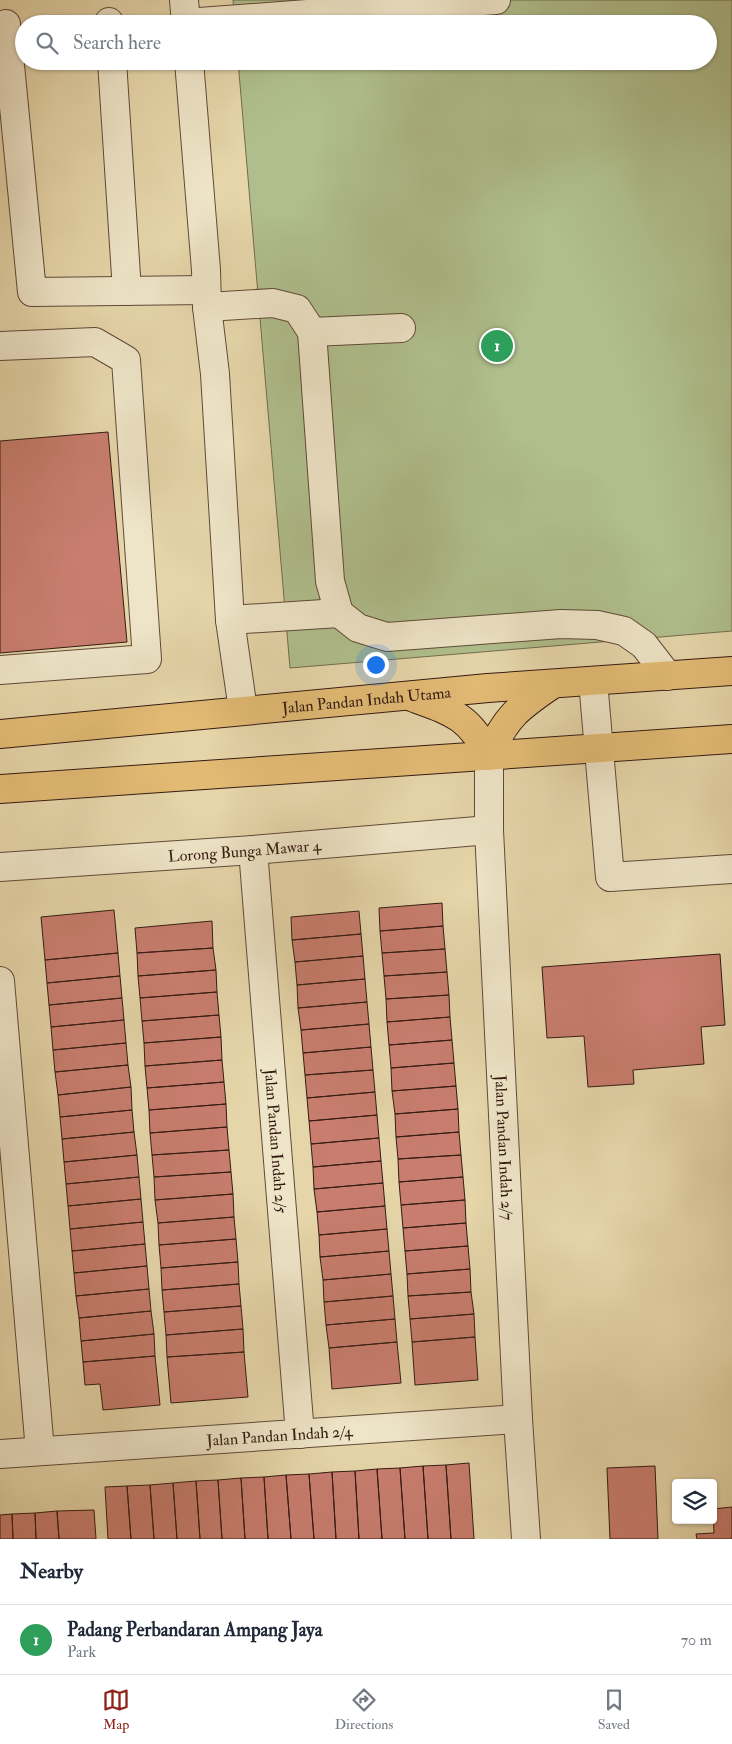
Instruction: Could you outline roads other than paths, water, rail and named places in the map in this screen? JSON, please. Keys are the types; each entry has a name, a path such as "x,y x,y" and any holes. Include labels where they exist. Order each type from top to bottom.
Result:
{"main road":[{"name":"Jalan Pandan Indah Utama","path":"0,734 242,710 732,671"},
{"path":"489,756 505,723 517,710 553,684"},
{"path":"407,696 458,716 481,739 489,756"},
{"path":"0,789 732,739"}],"street":[{"path":"184,0 185,15"},
{"path":"294,15 496,0"},
{"path":"6,24 32,292 127,291 273,303 297,309 312,332 330,582 339,613 358,628 387,637 561,624 597,625 624,631 644,645 668,676"},
{"path":"113,70 127,291"},
{"path":"190,70 207,298 215,374 230,620 242,710"},
{"path":"312,332 400,328"},
{"path":"0,346 95,342 126,360 147,659 0,670"},
{"path":"230,620 339,613"},
{"path":"592,681 610,877 732,869"},
{"name":"Jalan Pandan Indah 2/7","path":"489,756 489,830 518,1419 526,1539"},
{"name":"Lorong Bunga Mawar 4","path":"0,867 253,850 489,830"},
{"name":"Jalan Pandan Indah 2/5","path":"253,850 300,1434"},
{"path":"0,981 8,1160 40,1451"},
{"name":"Jalan Pandan Indah 2/4","path":"0,1454 518,1419"}],"place":[{"name":"Padang Perbandaran Ampang Jaya","path":"497,346"}]}
